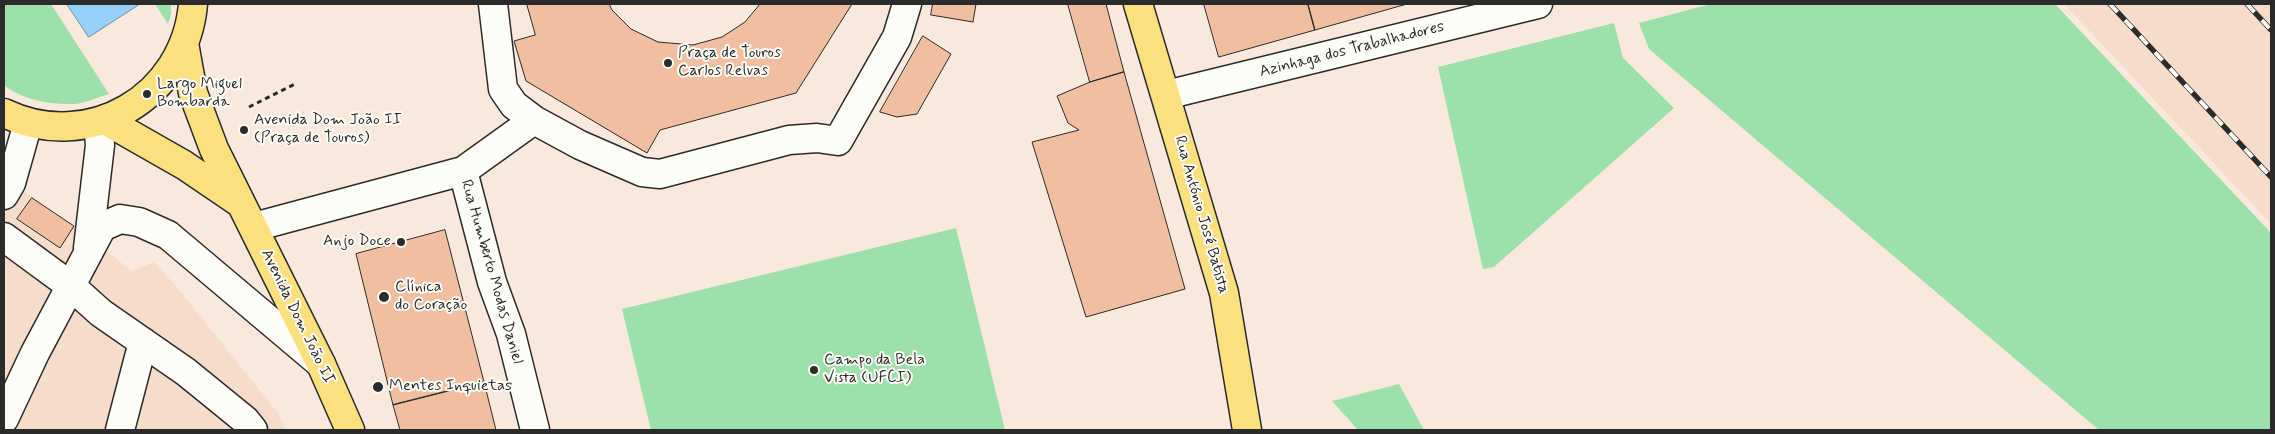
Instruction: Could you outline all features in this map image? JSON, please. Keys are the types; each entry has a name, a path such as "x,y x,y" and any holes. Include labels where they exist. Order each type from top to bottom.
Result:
{"main road":[{"path":"16,118 63,127 101,121 126,111 156,87 174,64 190,24 192,4"},
{"name":"Rua António José Batista","path":"1138,4 1224,293 1247,430"},
{"path":"184,43 195,102 214,149 248,216"},
{"path":"101,121 184,165 248,216"},
{"name":"Avenida Dom João II","path":"248,216 321,364 350,430"}],"street":[{"path":"493,4 503,89 514,105 534,120 580,145 642,172 660,174 789,140 817,138 838,141 897,37 908,4"},
{"name":"Azinhaga dos Trabalhadores","path":"1166,95 1538,4"},
{"path":"4,194 11,183 16,118"},
{"name":"Rua Humberto Modas Daniel","path":"248,216 463,171 534,120"},
{"path":"87,252 100,145 101,121"},
{"name":"Rua Humberto Modas Daniel","path":"463,171 492,282 511,334 535,430"},
{"path":"4,419 35,353 72,287 87,252 102,228 120,219 139,222 168,236 321,364"},
{"path":"4,237 72,287 101,313 186,372 245,420 253,430"},
{"path":"120,430 143,342"}],"path":[{"path":"249,107 296,84"}],"shaded area":[{"path":"2064,4 2271,4 2271,224"},
{"path":"4,177 74,226 132,271 154,262 176,286 278,413 285,430 4,430"}],"green space":[{"path":"4,4 51,4 109,94 75,104 57,104 28,98 4,85"},
{"path":"155,4 171,4 171,15 168,24"},
{"path":"1711,4 2055,4 2271,233 2271,430 2099,430 1649,49 1639,23"},
{"path":"1614,23 1623,58 1674,108 1494,267 1483,269 1438,67"},
{"name":"Campo da Bela Vista (UFCI)","path":"956,228 1005,430 651,430 622,309"},
{"path":"1399,384 1424,430 1358,430 1332,401"}],"water":[{"path":"67,4 140,4 89,37"}],"building":[{"name":"Praça de Touros Carlos Relvas","path":"527,4 609,4 612,10 631,29 658,42 693,45 722,37 745,22 760,4 852,4 796,93 660,130 647,153 526,81 514,41 535,35"},
{"path":"933,4 976,4 973,22 931,15"},
{"path":"1068,4 1106,4 1124,72 1090,82"},
{"path":"1204,4 1308,4 1315,30 1219,57"},
{"path":"1308,4 1407,4 1315,30"},
{"path":"923,36 951,54 917,114 897,117 880,112"},
{"path":"1124,72 1185,289 1086,317 1032,142 1079,130 1068,123 1057,96 1090,82"},
{"path":"32,198 74,226 60,248 17,219"},
{"path":"445,230 484,382 393,405 356,254"},
{"path":"484,382 496,430 400,430 393,405"}],"railway":[{"path":"2110,4 2271,177"},
{"path":"2247,4 2271,30"}],"place":[{"name":"Praça de Touros Carlos Relvas","path":"668,63"},
{"name":"Largo Miguel Bombarda","path":"147,94"},
{"name":"Avenida Dom João II (Praça de Touros)","path":"244,130"},
{"name":"Anjo Doce","path":"401,242"},
{"name":"Clínica do Coração","path":"384,297"},
{"name":"Campo da Bela Vista (UFCI)","path":"814,370"},
{"name":"Mentes Inquietas","path":"378,387"}]}
